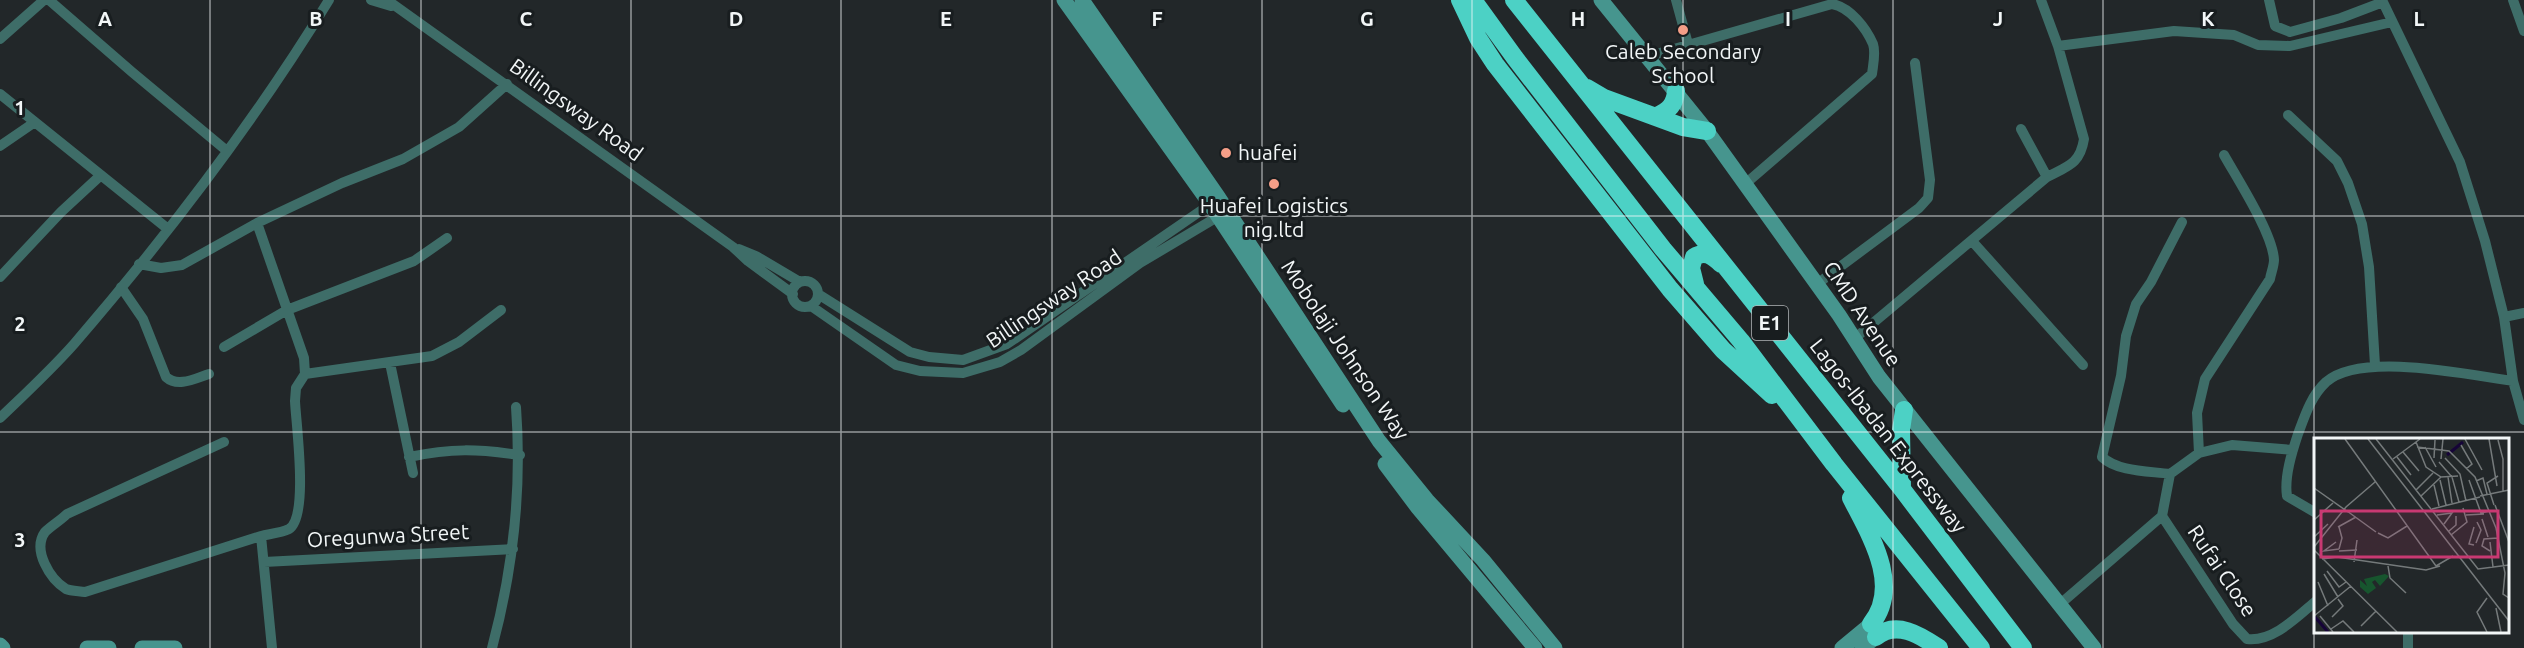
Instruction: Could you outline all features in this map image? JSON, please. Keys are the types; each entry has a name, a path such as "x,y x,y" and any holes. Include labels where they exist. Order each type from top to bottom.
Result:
{"highway":[{"path":"1460,0 1478,38 1495,64 1670,289 1740,366 1774,397 1791,408"},
{"name":"E1","path":"1473,0 1663,249 1695,284 1834,464 1981,648"},
{"name":"Lagos-Ibadan Expressway","path":"1514,0 1902,489 2023,648"},
{"path":"1576,80 1590,92 1604,98 1683,127 1707,131"},
{"path":"1657,116 1669,110 1675,100 1676,91"},
{"path":"1695,284 1692,263 1698,255 1713,256 1731,273"},
{"path":"1902,489 1901,430 1904,410"},
{"path":"1834,464 1872,539 1880,564 1884,587 1883,604 1869,636"},
{"path":"1869,636 1890,629 1898,629 1923,637 1939,648"}],"street":[{"path":"0,39 44,0"},
{"path":"50,0 227,151"},
{"path":"0,418 73,345 168,229 300,48 329,0"},
{"name":"Billingsway Road","path":"371,0 390,3 507,84 733,247 793,294"},
{"name":"Mobolaji Johnson Way","path":"1064,0 1218,208 1379,441 1555,648"},
{"name":"Mobolaji Johnson Way","path":"1082,0 1371,447 1418,508 1535,648"},
{"name":"CMD Avenue","path":"1601,0 1707,131 1904,410 2094,648"},
{"path":"1676,0 1688,44"},
{"path":"1854,339 2047,177 2076,161 2082,153 2084,139 2058,46 2041,0"},
{"path":"2269,0 2275,26 2290,32 2341,18 2383,1 2460,162 2486,241 2504,317 2513,381 2524,420"},
{"path":"2513,0 2524,30"},
{"path":"1646,57 1832,4 1840,5 1849,12 1874,46 1872,74 1744,185"},
{"path":"2058,46 2184,31 2234,34 2258,45 2290,46 2392,22"},
{"path":"1817,284 1919,208 1928,198 1930,180 1915,63"},
{"path":"139,264 161,268 182,265 257,223 342,183 403,159 459,127 507,84"},
{"path":"0,94 168,229"},
{"path":"2288,115 2337,161 2348,183 2362,224 2369,267 2375,365"},
{"path":"0,146 35,122"},
{"path":"2021,129 2047,177"},
{"path":"2199,453 2197,413 2205,379 2270,279 2274,262 2272,249 2259,219 2224,155"},
{"path":"0,277 61,212 101,175"},
{"name":"Billingsway Road","path":"818,294 910,352 929,357 963,360 1007,344 1218,208"},
{"name":"Billingsway Road","path":"811,306 896,364 920,371 963,373 1000,362 1021,350 1218,208"},
{"path":"2170,474 2109,464 2102,457 2121,376 2126,336 2136,304 2151,282 2182,222"},
{"path":"224,442 67,514 45,532 40,543 46,568 68,590 85,592 290,528 297,518 301,500 295,400 296,388 305,374 304,358 257,223"},
{"path":"224,347 287,310 414,261 447,238"},
{"path":"1972,242 2083,365"},
{"name":"Billingsway Road","path":"733,247 756,256 800,282"},
{"path":"800,282 812,283 818,294 811,306 798,304 793,294 800,282"},
{"path":"121,287 143,319 166,377 178,383 209,374"},
{"path":"305,374 432,356 459,342 501,310"},
{"path":"2504,317 2524,313"},
{"path":"390,363 413,473"},
{"path":"2314,512 2287,496 2286,489 2293,450 2306,411 2315,394 2328,381 2350,370 2375,365 2513,381"},
{"path":"492,648 513,549 520,455 516,407"},
{"path":"2060,605 2162,516 2170,474 2199,453 2232,445 2293,450"},
{"path":"409,458 443,450 474,449 520,455"},
{"name":"Rufai Close","path":"2162,516 2233,624 2247,639 2256,640 2278,632 2314,603"},
{"path":"261,536 266,606 272,648"},
{"name":"Oregunwa Street","path":"264,562 513,549"},
{"path":"1842,648 1869,636"},
{"path":"87,648 109,648"},
{"path":"142,648 175,648"}],"place":[{"name":"Caleb Secondary School","path":"1683,30"},
{"name":"huafei","path":"1226,153"},
{"name":"Huafei Logistics nig.ltd","path":"1274,184"}]}
